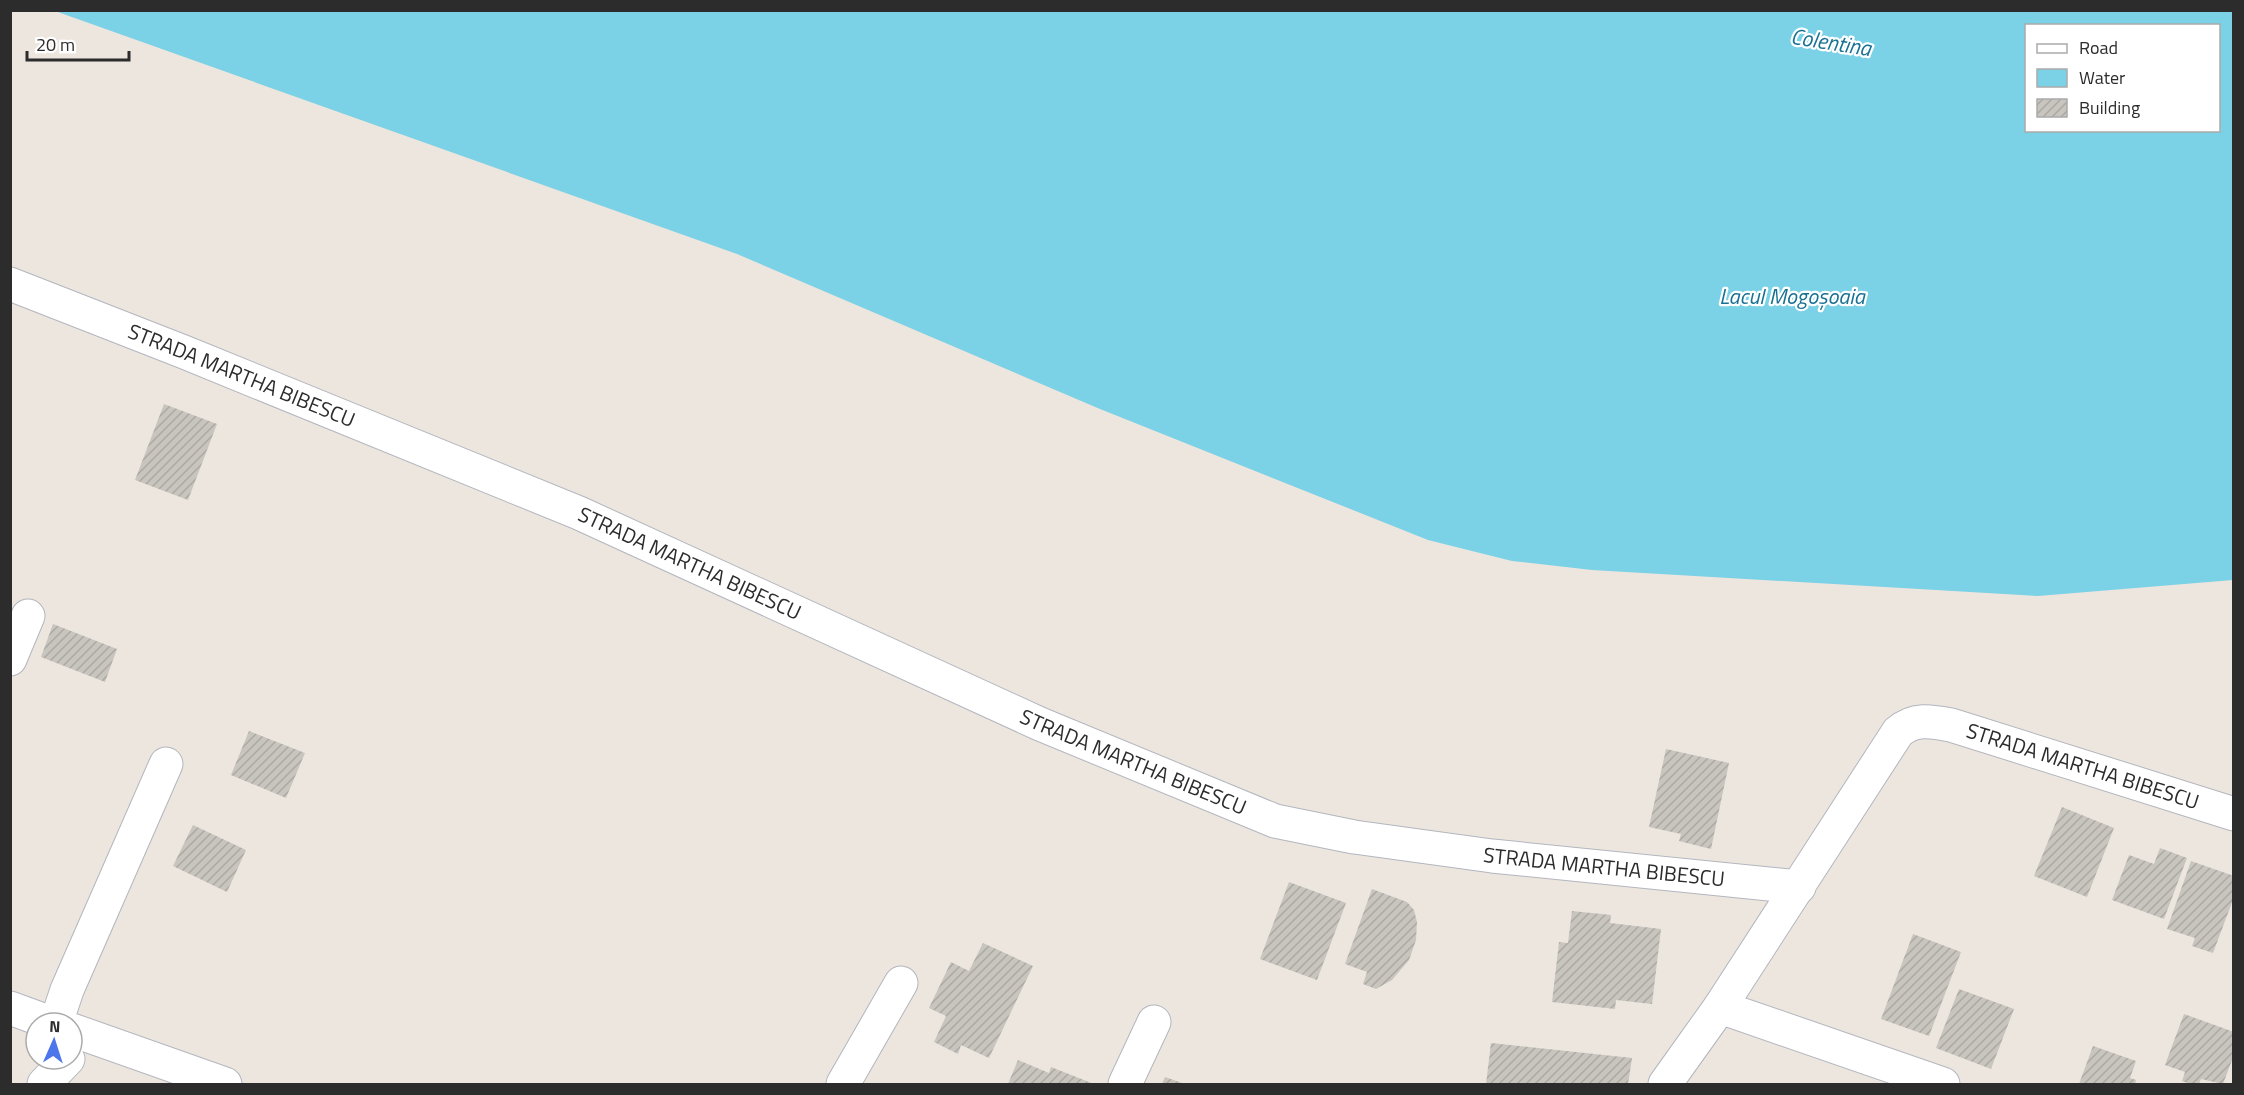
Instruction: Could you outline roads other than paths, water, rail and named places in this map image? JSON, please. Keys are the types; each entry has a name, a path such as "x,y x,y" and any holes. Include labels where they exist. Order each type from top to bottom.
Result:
{"street":[{"name":"STRADA MARTHA BIBESCU","path":"10,285 184,352 579,513 1040,724 1275,821 1354,837 1492,856 1799,887 1898,732 1908,723 1930,721 1950,725 2234,814"},
{"path":"10,658 28,616"},
{"path":"58,1011 166,764"},
{"path":"1665,1084 1720,1007 1799,887"},
{"path":"843,1084 901,982"},
{"path":"1720,1007 1943,1084"},
{"path":"1125,1084 1154,1022"},
{"path":"84,1047 225,1084"},
{"path":"44,1084 54,1071"}],"water":[{"name":"Lacul Mogoșoaia","path":"55,11 2233,11 2233,580 2038,596 1592,570 1512,561 1428,540 1100,409 737,254"}],"water label":[{"name":"Colentina","path":"1831,42"}]}
